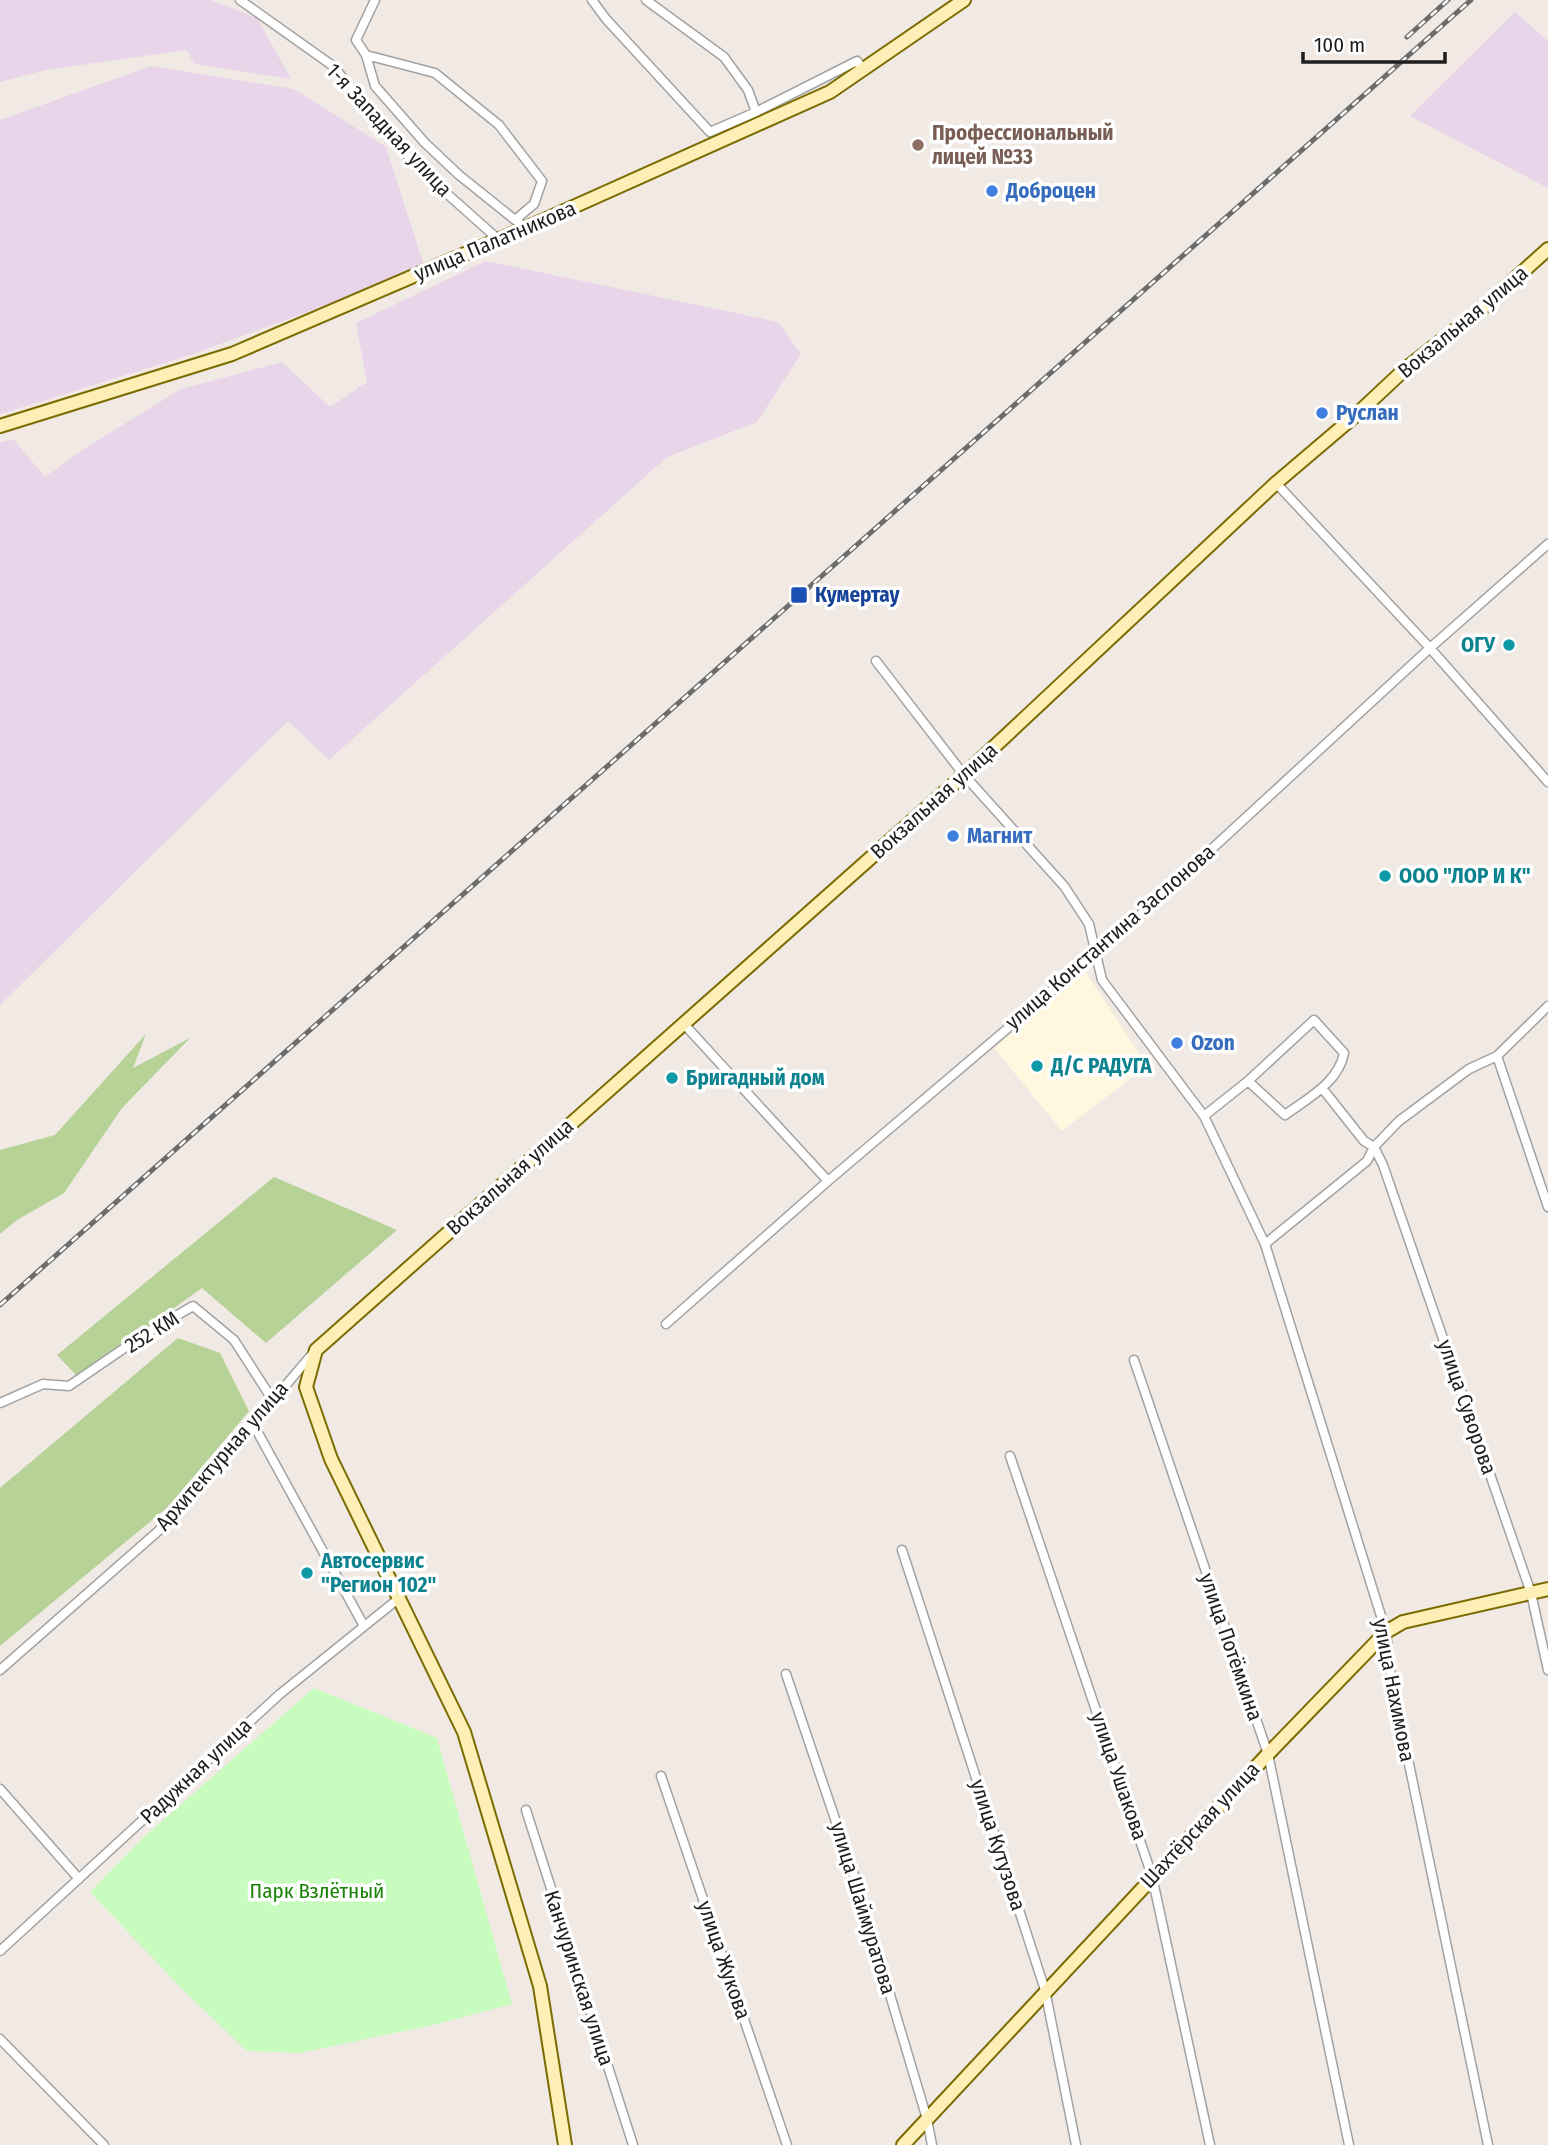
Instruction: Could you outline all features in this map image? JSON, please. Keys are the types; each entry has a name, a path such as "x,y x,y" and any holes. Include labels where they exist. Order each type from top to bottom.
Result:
{"main road":[{"name":"улица Палатникова","path":"0,426 232,354 499,240 830,92 957,1"},
{"name":"Вокзальная улица","path":"316,1350 964,775 1276,483 1404,370 1478,313 1548,249"},
{"path":"316,1350 306,1387 331,1459 464,1732 540,1986 565,2145"},
{"name":"Шахтёрская улица","path":"903,2145 1152,1876 1386,1632 1404,1622 1548,1589"}],"street":[{"name":"1-я Западная улица","path":"240,0 333,66 418,168 499,240"},
{"path":"376,0 356,40 366,55 375,86 425,143 458,175 527,227"},
{"path":"592,0 606,19 710,132 857,61 863,69"},
{"path":"646,0 724,57 748,90 755,112"},
{"path":"366,55 435,74 499,125 542,181 534,204 515,219"},
{"path":"1276,483 1430,648 1548,782"},
{"name":"улица Константина Заслонова","path":"666,1324 828,1181 1126,927 1430,648 1548,544"},
{"name":"улица Нахимова","path":"876,661 964,775 1064,886 1089,924 1102,980 1204,1116 1265,1244 1386,1632 1391,1677 1488,2145"},
{"path":"1265,1244 1367,1161 1374,1147 1399,1121 1469,1069 1497,1056 1548,1006"},
{"path":"1204,1116 1248,1081 1314,1020 1344,1053 1342,1065 1322,1088 1285,1115 1248,1081"},
{"path":"683,1023 828,1181"},
{"path":"1497,1056 1548,1207"},
{"path":"1322,1088 1364,1141 1374,1147"},
{"name":"улица Суворова","path":"1374,1147 1383,1165 1531,1593 1548,1670"},
{"name":"252 КМ","path":"0,1403 43,1384 69,1386 145,1334 193,1306 234,1340 272,1399"},
{"name":"Архитектурная улица","path":"0,1670 172,1518 316,1350"},
{"name":"улица Потёмкина","path":"1134,1360 1268,1754 1349,2145"},
{"path":"252,1422 364,1626"},
{"name":"улица Ушакова","path":"1010,1456 1152,1876 1210,2145"},
{"name":"улица Кутузова","path":"902,1550 1045,1990 1076,2145"},
{"name":"Радужная улица","path":"0,1951 280,1694 398,1599"},
{"name":"улица Шаймуратова","path":"786,1674 857,1884 927,2119 932,2145"},
{"name":"улица Жукова","path":"661,1776 787,2145"},
{"path":"0,1789 79,1879"},
{"name":"Канчуринская улица","path":"526,1810 633,2145"},
{"path":"0,2039 100,2144"}],"shaded area":[{"path":"0,0 211,0 257,18 291,79 194,64 187,50 45,70 0,82"},
{"path":"1515,12 1548,41 1548,188 1410,116"},
{"path":"151,66 294,89 386,147 425,269 190,355 0,414 0,120"},
{"path":"486,261 778,322 801,354 757,422 667,457 329,760 288,721 0,1005 0,443 13,439 45,477 87,447 181,389 282,362 330,407 367,382 356,323"},
{"path":"1084,969 1147,1066 1062,1131 994,1048"}],"green space":[{"path":"146,1034 133,1068 190,1038 122,1108 64,1193 17,1220 0,1234 0,1150 55,1135"},
{"path":"274,1177 397,1230 266,1343 202,1288 78,1377 57,1355"},
{"path":"178,1338 220,1353 249,1411 169,1506 0,1646 0,1488"},
{"name":"Парк Взлётный","path":"314,1688 437,1738 512,2004 437,2024 300,2053 247,2051 184,1991 90,1892 146,1835"}],"railway":[{"path":"1407,37 1448,0"},
{"path":"0,1305 1471,0"}],"place":[{"name":"Профессиональный лицей №33","path":"918,145"},
{"name":"Доброцен","path":"992,191"},
{"name":"Руслан","path":"1322,413"},
{"name":"Кумертау","path":"799,595"},
{"name":"ОГУ","path":"1509,645"},
{"name":"Магнит","path":"953,836"},
{"name":"ООО \"ЛОР И К\"","path":"1385,876"},
{"name":"Ozon","path":"1177,1043"},
{"name":"Д/С РАДУГА","path":"1037,1066"},
{"name":"Бригадный дом","path":"672,1078"},
{"name":"Автосервис \"Регион 102\"","path":"307,1573"}]}
